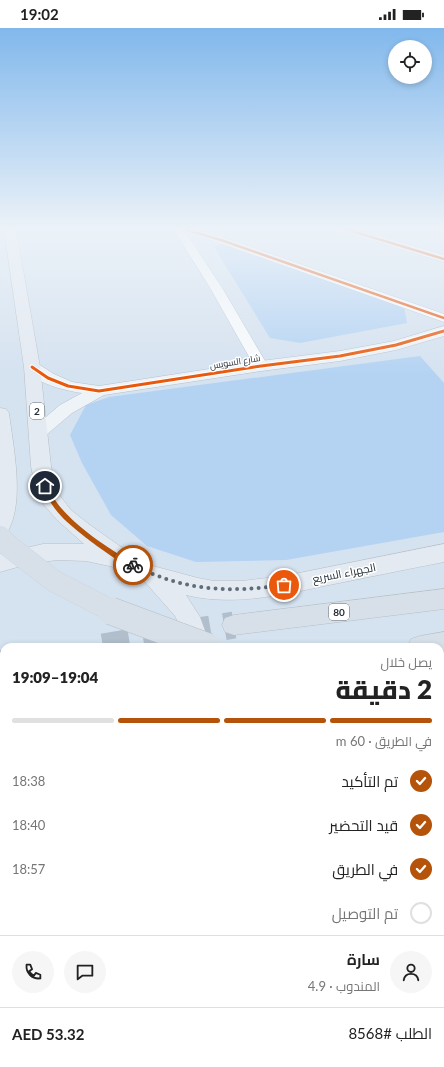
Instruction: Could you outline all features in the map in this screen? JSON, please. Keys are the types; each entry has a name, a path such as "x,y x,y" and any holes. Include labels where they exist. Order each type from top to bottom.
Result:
{"highway":[{"path":"0,538 54,581 112,611 197,643"},
{"name":"80","path":"234,625 444,599"}],"main road":[{"name":"2","path":"18,277 32,367 43,477 51,500 72,523 123,560"},
{"path":"0,413 6,492 5,509 0,525"},
{"path":"0,563 33,554 65,551 95,553 123,560 149,574 176,597 194,628 197,643"},
{"name":"الجهراء السريع","path":"149,574 198,588 213,590 245,590 284,585 444,553"}],"street":[{"path":"210,277 261,366"},
{"path":"328,277 444,318"},
{"name":"شارع السويس","path":"32,367 48,378 68,386 99,391 261,366 340,356 396,345 444,331"},
{"name":"شارع السويس","path":"39,432 66,409 99,391"}],"shaded area":[{"path":"233,277 323,277 404,306 407,323 300,343 270,338"},
{"path":"420,356 444,383 444,532 286,560 196,562 147,546 111,515 82,463 70,435 86,405 109,397"}],"tunnel":[{"path":"127,643 234,625"}],"cycle path":[{"path":"328,277 444,318"},
{"path":"32,367 48,378 68,386 99,391 261,366 340,356 396,345 444,331"}],"way so far":[{"path":"133,565 149,574 170,581 213,590 245,590 284,585"}],"route":[{"path":"45,486 51,500 64,515 82,531 123,560 133,565"}]}
